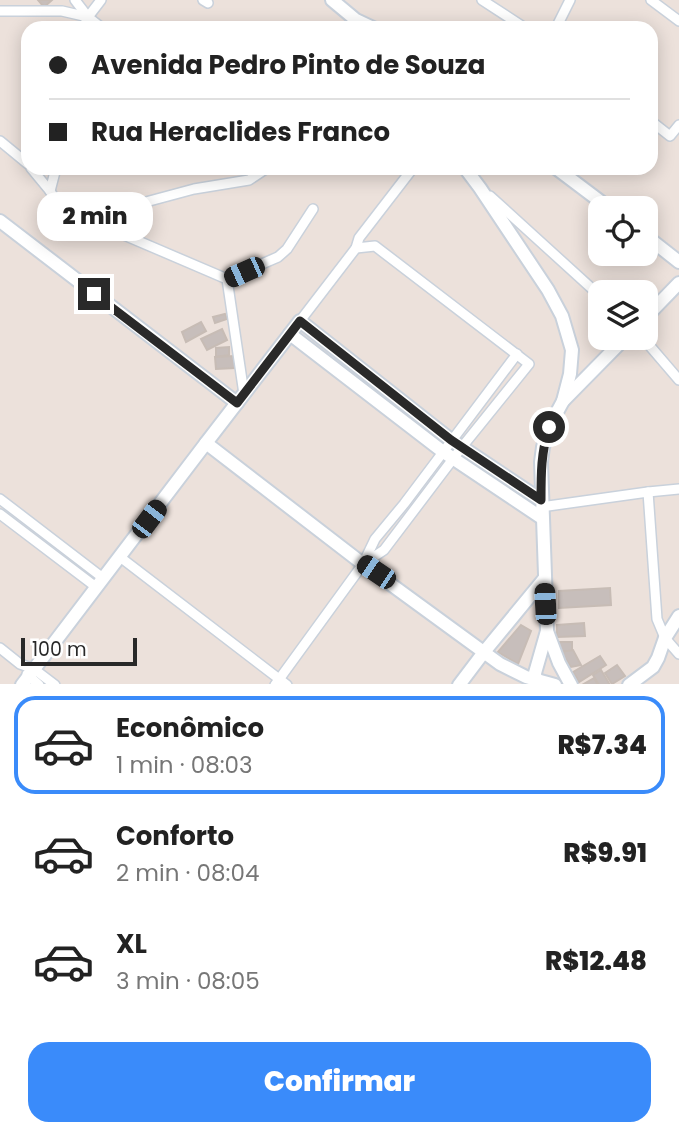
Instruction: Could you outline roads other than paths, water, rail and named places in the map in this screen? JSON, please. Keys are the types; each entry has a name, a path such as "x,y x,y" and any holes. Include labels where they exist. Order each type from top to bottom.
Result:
{"main road":[{"path":"331,0 355,21"},
{"path":"342,0 356,21"},
{"path":"470,175 548,290 562,316 572,349 564,401"},
{"path":"565,175 593,196"},
{"path":"0,222 240,398"},
{"path":"658,245 679,262"},
{"path":"658,305 679,283"},
{"path":"31,679 100,582 300,321 541,508"},
{"path":"290,334 448,455 541,508"},
{"path":"535,682 547,631 541,508 542,447 549,427 564,401 613,350"},
{"path":"368,394 377,382"},
{"path":"206,443 363,564 484,652 535,682 555,684"},
{"path":"459,684 544,579"},
{"path":"629,684 653,667 665,638 679,616"},
{"path":"547,631 559,663 571,684"}],"street":[{"path":"75,0 93,21"},
{"path":"86,21 101,0"},
{"path":"482,0 514,21"},
{"path":"560,21 570,0"},
{"path":"651,0 679,20"},
{"path":"3,10 62,10 88,17"},
{"path":"658,127 670,136 679,126"},
{"path":"0,141 21,158"},
{"path":"37,175 69,222 88,228 103,226 142,203 194,189 249,180 256,175"},
{"path":"50,191 54,175"},
{"path":"300,321 408,175"},
{"path":"480,188 588,285"},
{"path":"103,226 227,279 278,257 287,249 313,209"},
{"path":"356,248 375,246 530,364 456,444"},
{"path":"227,279 240,398"},
{"path":"654,350 677,374"},
{"path":"363,564 384,550 414,511 448,455 517,354"},
{"path":"120,557 280,683 363,564 375,538 448,455"},
{"path":"541,508 679,489"},
{"path":"648,492 657,619 665,638 679,654"},
{"path":"0,499 100,582"},
{"path":"404,503 414,511"},
{"path":"0,514 100,582"},
{"path":"0,648 20,664 31,679 55,684"}]}
